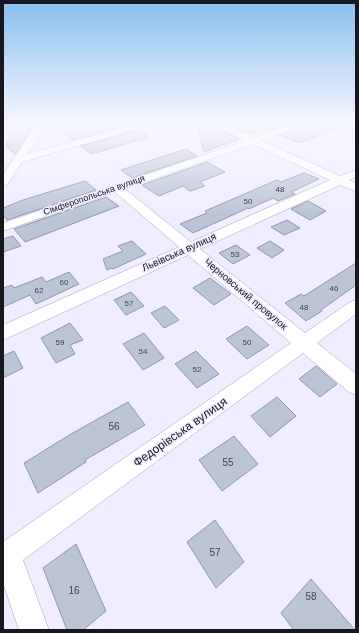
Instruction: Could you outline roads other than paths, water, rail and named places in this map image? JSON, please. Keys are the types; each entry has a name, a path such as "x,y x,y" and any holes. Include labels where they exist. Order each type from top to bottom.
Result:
{"street":[{"path":"3,183 22,155"},
{"path":"18,160 38,155"},
{"name":"Сімферопольська вулиця","path":"3,227 214,155"},
{"path":"283,155 356,188"},
{"name":"Львівська вулиця","path":"3,333 356,173"},
{"name":"Черновський провулок","path":"117,188 356,386"},
{"name":"Федорівська вулиця","path":"5,556 356,306"},
{"path":"5,556 34,630"}]}
